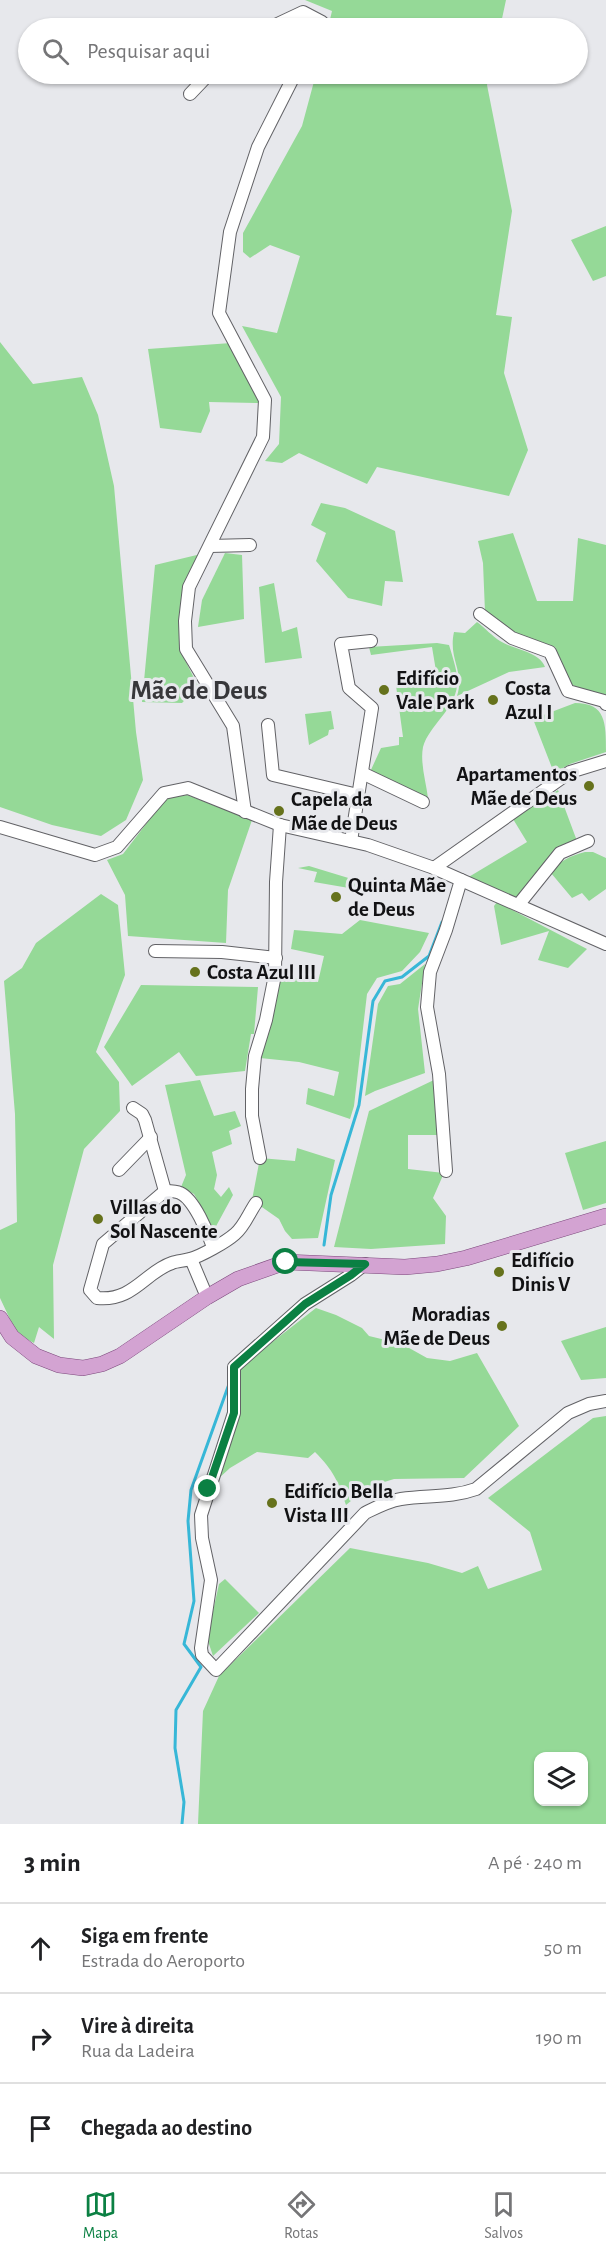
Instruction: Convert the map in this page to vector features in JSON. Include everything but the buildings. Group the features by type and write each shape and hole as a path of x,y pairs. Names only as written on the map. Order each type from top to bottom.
{"main road":[{"path":"0,1318 12,1337 36,1356 59,1365 83,1368 102,1364 120,1356 207,1297 238,1279 286,1262 405,1267 437,1264 466,1258 606,1216"}],"street":[{"path":"290,18 303,12 314,18"},
{"path":"190,94 200,84"},
{"path":"245,812 233,726 186,649 185,621 189,587 263,437 265,400 219,313 230,232 258,147 291,84"},
{"path":"210,546 250,545"},
{"path":"480,614 512,638 550,652 568,691 606,704"},
{"path":"351,841 372,708 349,688 341,644 371,640"},
{"path":"268,725 273,775 358,795"},
{"path":"434,868 570,772 606,761"},
{"path":"362,773 423,802"},
{"path":"0,827 95,855 117,847 164,793 188,788 280,825 368,845 434,868 606,944"},
{"path":"260,1158 252,1116 252,1089 255,1056 266,1020 275,975 276,882 280,825"},
{"path":"519,904 560,853 588,841"},
{"path":"446,1171 439,1074 427,1007 430,972 461,880"},
{"path":"155,951 222,952 276,958"},
{"path":"133,1108 145,1120 165,1191"},
{"path":"119,1170 151,1137"},
{"path":"213,1247 209,1235 188,1198 178,1191 165,1191 103,1244 90,1290 97,1298 122,1295 138,1287 167,1265 191,1259 213,1247 236,1234 256,1203"},
{"path":"191,1259 207,1297"},
{"path":"365,1264 305,1304 234,1367 234,1413 201,1515 202,1538 211,1580 201,1648 202,1655 216,1670 365,1513 383,1504 400,1500 458,1495 476,1489 568,1413 589,1404 606,1401"}],"green space":[{"path":"305,0 506,0 502,18 330,18 332,11"},
{"path":"313,84 487,84 512,211 496,315 512,317 504,373 528,450 509,496 377,467 367,484 299,453 282,463 265,461 279,444 281,397 242,326 277,333 300,256 270,245 250,258 243,252 243,233 302,126"},
{"path":"606,226 606,276 593,281 571,240"},
{"path":"0,342 33,384 82,377 98,415 114,486 136,732 143,780 126,820 101,836 52,825 0,807"},
{"path":"231,343 259,403 209,402 210,411 201,433 160,428 148,349"},
{"path":"321,503 345,508 395,531 403,582 385,581 382,606 348,598 316,561 326,533 311,525"},
{"path":"513,533 537,601 573,601 578,538 606,545 606,697 572,685 555,647 514,633 485,612 483,563 478,541"},
{"path":"225,553 242,555 244,619 198,627 202,600"},
{"path":"201,554 180,625 181,652 198,686 182,703 142,702 155,565"},
{"path":"274,583 282,632 297,627 302,658 265,663 259,587"},
{"path":"477,622 500,641 537,657 545,667 509,672 457,696 459,679 453,650 454,632 465,633"},
{"path":"437,643 449,645 457,675 457,684 453,700 428,735 423,747 423,766 428,798 370,772 381,748 399,745 399,737 403,737 395,678 436,671 432,647 371,655 369,647"},
{"path":"575,703 593,707 602,717 606,732 606,752 570,764 554,773 533,719"},
{"path":"331,711 334,729 329,730 328,735 309,745 305,714"},
{"path":"558,790 577,841 555,849 517,899 467,878 527,842 513,819"},
{"path":"187,795 252,820 228,890 226,943 128,936 125,895 107,860 123,854 166,798"},
{"path":"585,852 593,852 606,858 606,889 589,901 582,893 572,898 551,873 566,859"},
{"path":"309,866 378,887 378,893 314,882 317,872 298,868"},
{"path":"101,894 118,905 125,975 96,1052 119,1082 120,1111 84,1149 53,1265 54,1339 39,1327 34,1343 17,1334 0,1298 0,1230 17,1222 15,1114 4,981 22,968 36,943"},
{"path":"497,902 587,949 568,968 538,960 549,931 501,945 494,906"},
{"path":"360,920 429,933 420,952 402,971 377,978 367,994 354,1106 350,1119 306,1104 308,1088 334,1096 339,1072 299,1062 260,1058 279,975 318,982 324,956 291,949 294,930 342,934"},
{"path":"425,964 418,1009 425,1073 365,1096 378,1004 388,986 400,984"},
{"path":"141,985 258,987 254,1034 251,1034 245,1071 196,1076 179,1052 132,1086 104,1047"},
{"path":"436,1079 439,1135 408,1135 408,1169 444,1173 433,1198 446,1216 445,1244 371,1249 334,1247 369,1111"},
{"path":"200,1080 214,1116 235,1111 241,1126 229,1131 232,1144 212,1152 217,1175 214,1189 221,1197 229,1187 233,1195 214,1230 194,1194 181,1187 186,1175 165,1085"},
{"path":"606,1141 606,1203 583,1210 565,1153"},
{"path":"297,1148 335,1160 318,1238 292,1239 279,1219 252,1200 260,1158 295,1161"},
{"path":"316,1308 362,1328 369,1336 402,1344 427,1358 450,1361 477,1353 519,1426 464,1478 394,1479 368,1487 346,1505 334,1476 315,1452 308,1458 257,1452 230,1468 218,1479 239,1417 240,1396 235,1371"},
{"path":"606,1327 606,1378 581,1380 561,1341"},
{"path":"606,1416 606,1824 198,1824 203,1711 219,1676 350,1548 428,1563 462,1573 478,1566 488,1589 542,1570 530,1532 488,1498 593,1418"},
{"path":"225,1579 259,1613 213,1656 207,1638 219,1584"}],"waterway":[{"path":"324,1245 331,1195 359,1105 373,1001 385,981 402,977 429,956 442,922"},
{"path":"182,1824 184,1802 175,1748 176,1710 201,1667 184,1644 194,1601 188,1521 191,1490 229,1384"}],"place":[{"name":"Edifício Vale Park","path":"384,690"},
{"name":"Costa Azul I","path":"493,700"},
{"name":"Apartamentos Mãe de Deus","path":"589,786"},
{"name":"Capela da Mãe de Deus","path":"279,811"},
{"name":"Quinta Mãe de Deus","path":"336,897"},
{"name":"Costa Azul III","path":"195,972"},
{"name":"Villas do Sol Nascente","path":"98,1219"},
{"name":"Edifício Dinis V","path":"499,1272"},
{"name":"Moradias Mãe de Deus","path":"502,1326"},
{"name":"Edifício Bella Vista III","path":"272,1503"}],"district":[{"name":"Mãe de Deus","path":"199,690"}],"route":[{"path":"208,1489 234,1413 232,1374 234,1367 305,1304 365,1264 286,1262"}]}
